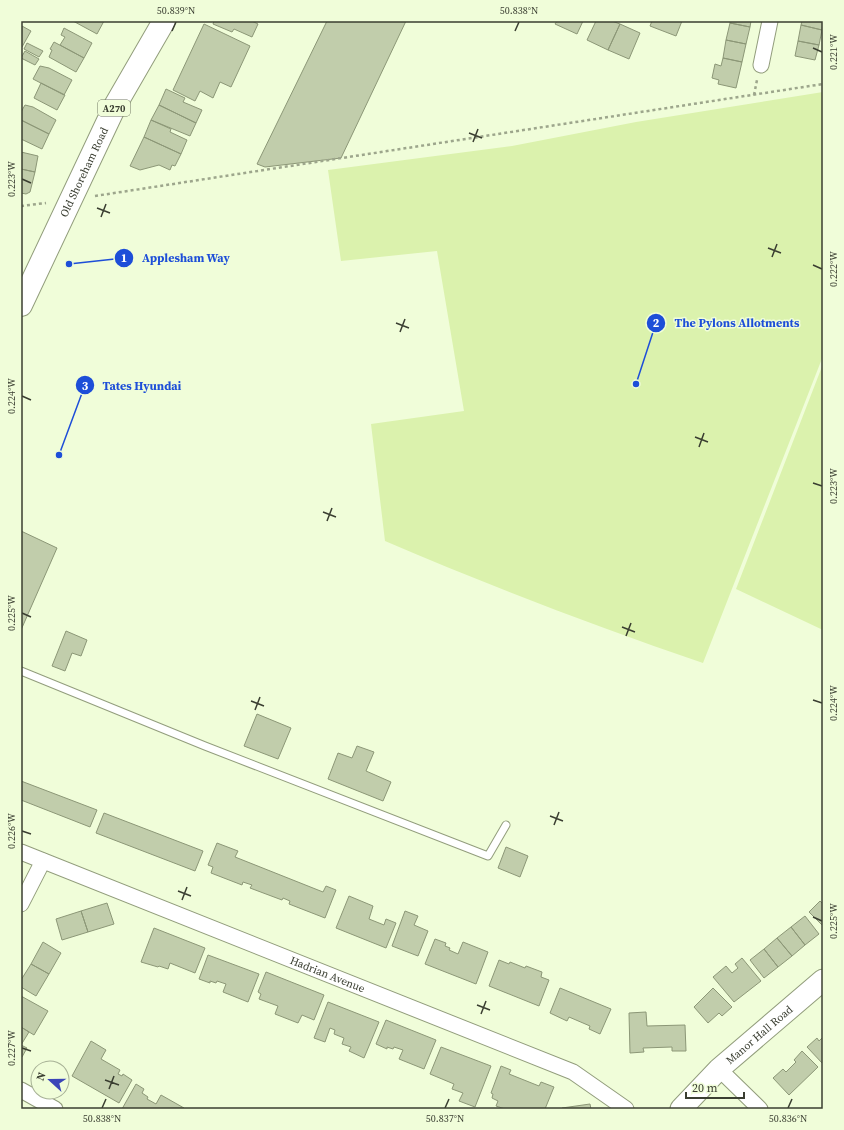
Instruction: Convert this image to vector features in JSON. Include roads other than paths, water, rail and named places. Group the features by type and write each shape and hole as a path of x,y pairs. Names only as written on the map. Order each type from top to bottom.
{"main road":[{"name":"Old Shoreham Road","path":"21,305 116,104 164,21"}],"street":[{"path":"761,66 770,21"},
{"name":"Hadrian Avenue","path":"21,852 573,1072 626,1109"},
{"path":"21,904 44,862"},
{"name":"Manor Hall Road","path":"681,1109 719,1069 823,980"},
{"path":"719,1069 760,1109"},
{"path":"21,1090 55,1109"}],"lane":[{"path":"21,670 205,746 488,856 506,825"}],"place":[{"name":"Applesham Way","path":"69,264"},
{"name":"The Pylons Allotments","path":"636,384"},
{"name":"Tates Hyundai","path":"59,455"}]}
